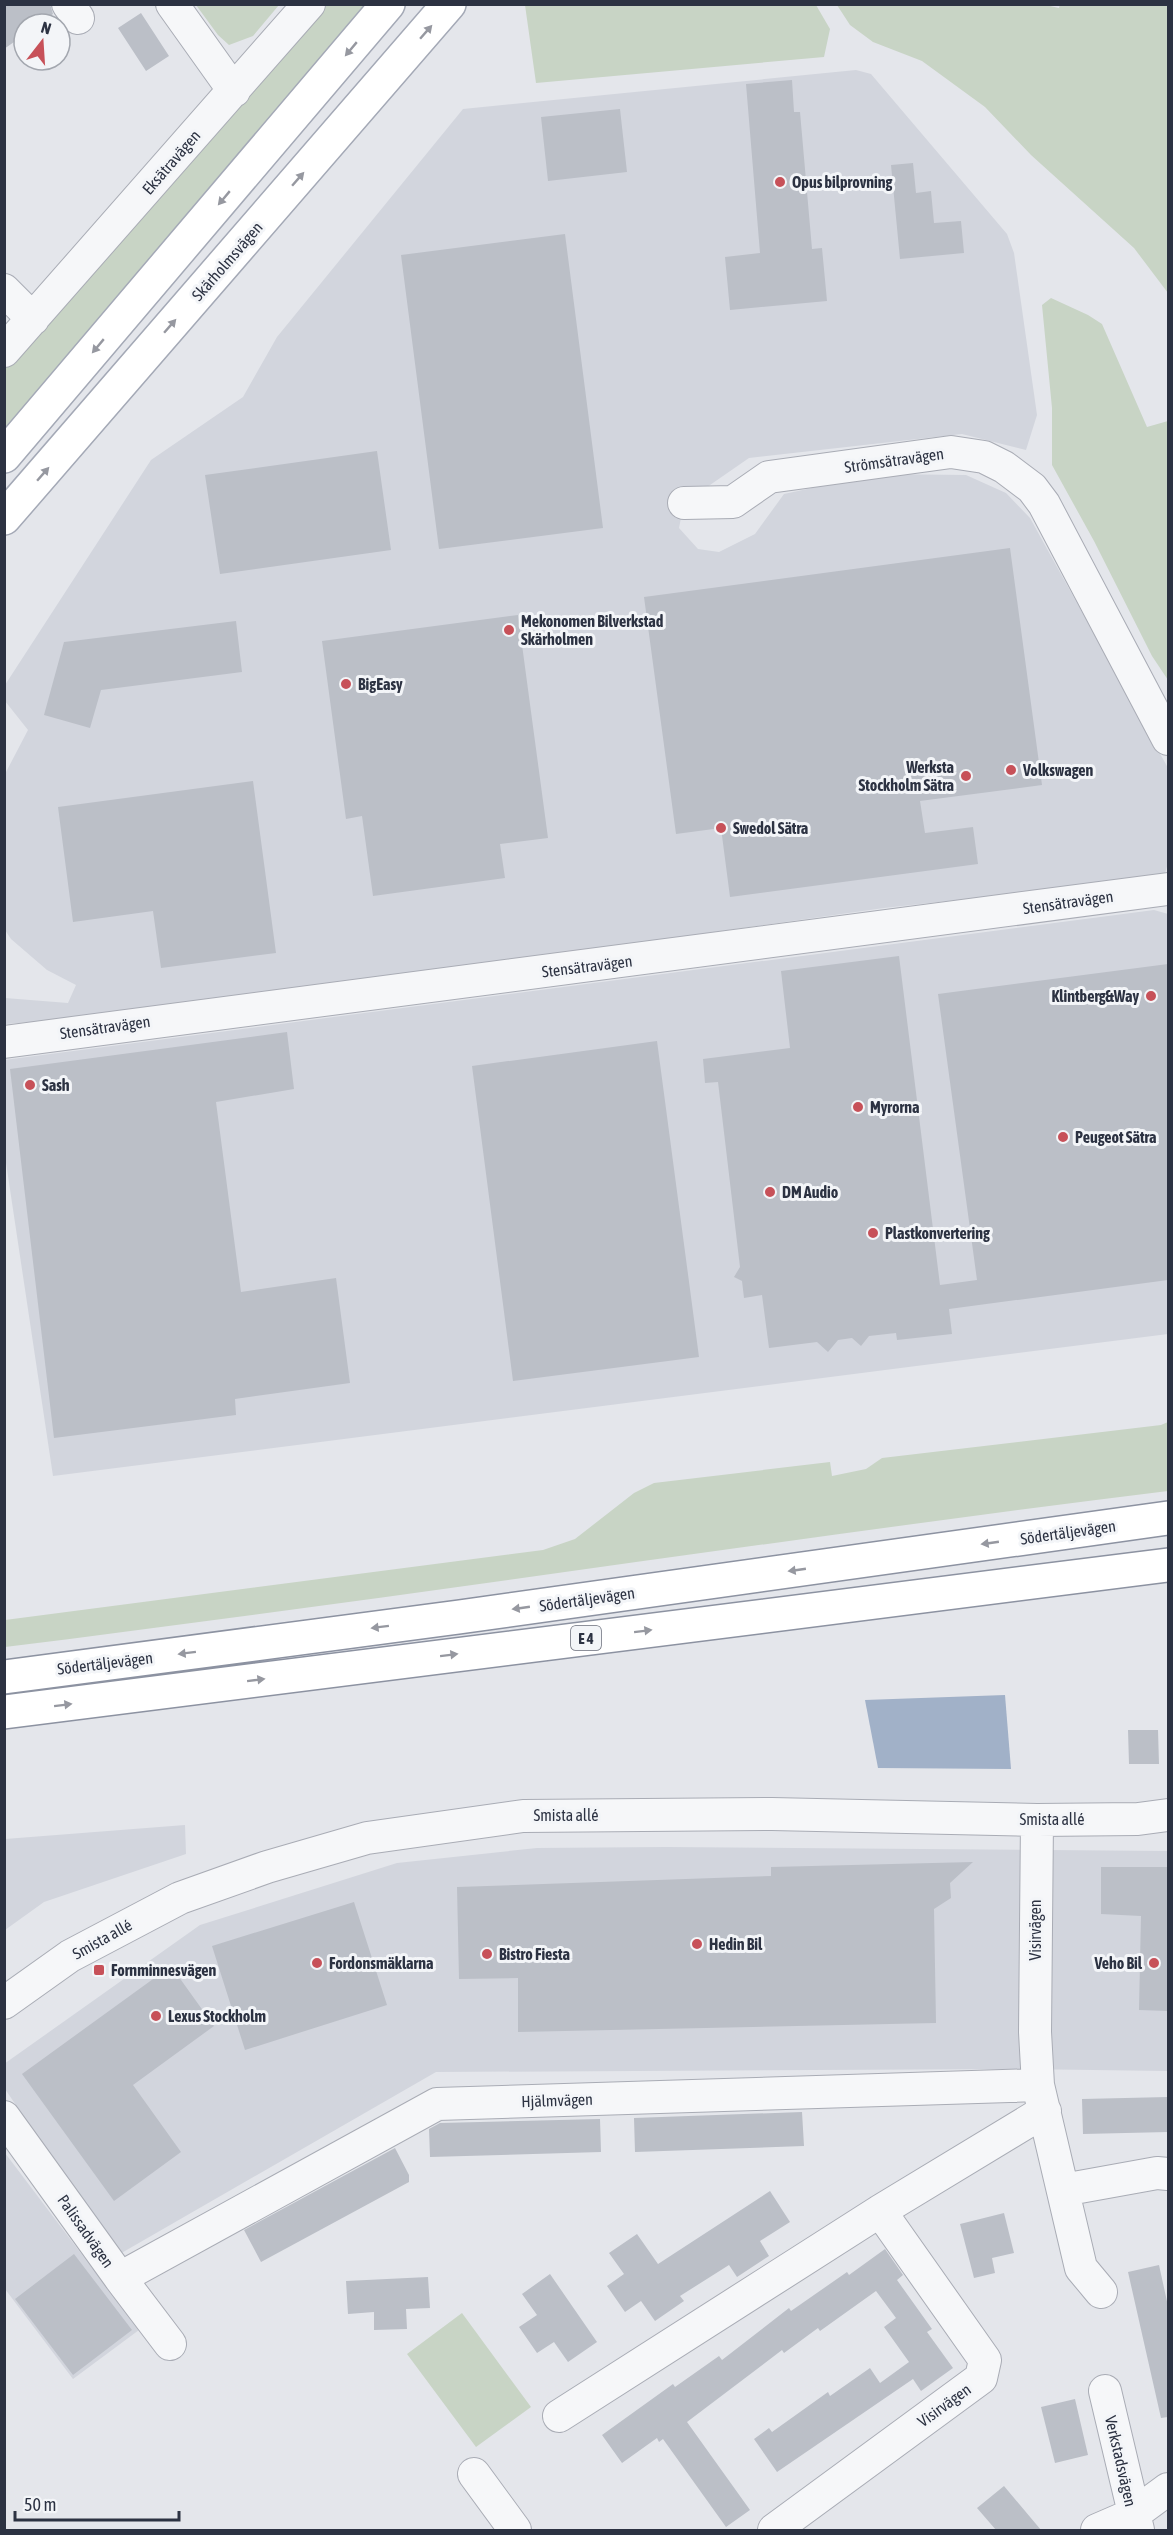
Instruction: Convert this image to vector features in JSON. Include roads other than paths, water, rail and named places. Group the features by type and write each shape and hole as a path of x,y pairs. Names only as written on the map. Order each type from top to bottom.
{"main road":[{"path":"4,456 388,4"},
{"name":"Skärholmsvägen","path":"4,518 449,4"},
{"name":"Södertäljevägen","path":"4,1677 1168,1518"},
{"name":"E 4","path":"4,1712 1168,1565"}],"street":[{"path":"172,4 234,91"},
{"name":"Eksätravägen","path":"4,351 309,4"},
{"path":"4,290 33,319"},
{"name":"Strömsätravägen","path":"684,503 733,502 769,477 951,452 984,457 1005,466 1032,488 1044,504 1168,739"},
{"name":"Stensätravägen","path":"4,1042 1168,889"},
{"name":"Smista allé","path":"4,2003 70,1956 180,1898 267,1867 367,1838 523,1816 772,1814 1037,1820 1138,1819 1168,1815"},
{"name":"Visirvägen","path":"1037,1820 1035,2032 1042,2098 1081,2268 1101,2292"},
{"path":"559,2416 880,2211 1042,2098"},
{"name":"Hjälmvägen","path":"120,2278 437,2104 1042,2098"},
{"name":"Palissadvägen","path":"4,2117 170,2344"},
{"path":"1063,2190 1156,2173 1168,2174"},
{"name":"Visirvägen","path":"774,2530 981,2378 985,2360 880,2211"},
{"name":"Verkstadsvägen","path":"1105,2391 1136,2522"},
{"path":"474,2474 515,2530"},
{"path":"1097,2530 1136,2522 1168,2489"}],"water":[{"path":"1005,1695 1011,1769 878,1768 865,1700"}],"place":[{"name":"Opus bilprovning","path":"780,182"},
{"name":"Mekonomen Bilverkstad Skärholmen","path":"509,630"},
{"name":"BigEasy","path":"346,684"},
{"name":"Volkswagen","path":"1011,770"},
{"name":"Werksta Stockholm Sätra","path":"966,776"},
{"name":"Swedol Sätra","path":"721,828"},
{"name":"Klintberg&Way","path":"1151,996"},
{"name":"Sash","path":"30,1085"},
{"name":"Myrorna","path":"858,1107"},
{"name":"Peugeot Sätra","path":"1063,1137"},
{"name":"DM Audio","path":"770,1192"},
{"name":"Plastkonvertering","path":"873,1233"},
{"name":"Hedin Bil","path":"697,1944"},
{"name":"Bistro Fiesta","path":"487,1954"},
{"name":"Fordonsmäklarna","path":"317,1963"},
{"name":"Veho Bil","path":"1154,1963"},
{"name":"Fornminnesvägen","path":"99,1970"},
{"name":"Lexus Stockholm","path":"156,2016"}]}
